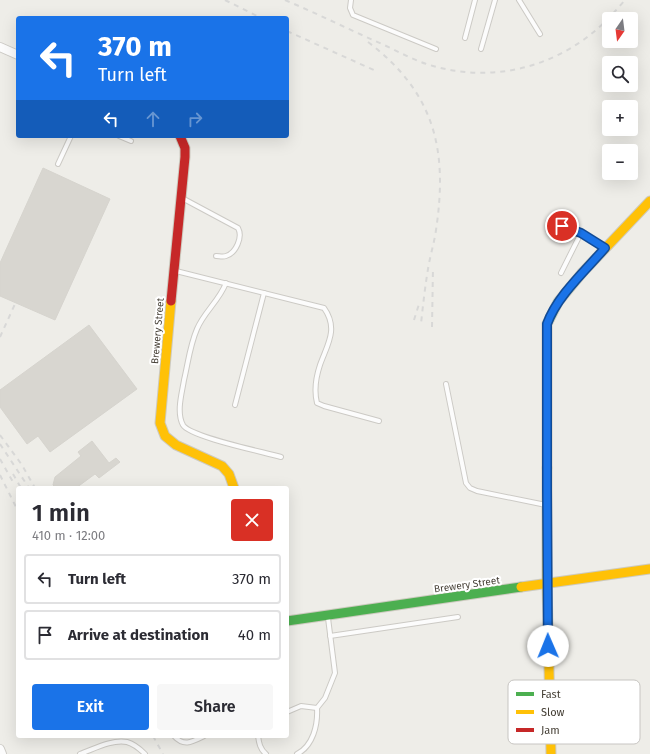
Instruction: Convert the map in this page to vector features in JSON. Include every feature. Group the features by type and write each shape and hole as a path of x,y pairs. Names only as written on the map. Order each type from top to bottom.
{"street":[{"path":"0,47 16,54"},
{"name":"Brewery Street","path":"180,138 185,148 185,157 160,423 165,436 176,445 219,464 224,468 229,473 233,486"},
{"path":"549,680 547,584 547,324 560,300 605,248 650,201"},
{"name":"Brewery Street","path":"289,620 650,570"},
{"path":"551,744 551,754"},
{"path":"0,749 2,754"}],"lane":[{"path":"351,0 350,8 353,14 436,49"},
{"path":"465,38 475,0"},
{"path":"481,49 495,0"},
{"path":"519,0 540,34"},
{"path":"58,164 70,138"},
{"path":"123,138 130,141"},
{"path":"182,198 238,228 240,238 238,245 232,253 225,256 216,256"},
{"path":"550,221 581,233 605,248"},
{"path":"562,273 581,233"},
{"path":"174,270 324,308 331,324 330,337 318,374 316,396 317,403 379,421"},
{"path":"226,283 220,296 196,330 181,395 180,415 183,426 190,431 218,440 281,457"},
{"path":"235,406 264,293"},
{"path":"446,384 466,483 470,488 477,491 547,506"},
{"path":"297,754 303,751 313,735 318,718 317,708 325,698 335,673 327,615"},
{"path":"330,636 458,617"},
{"path":"289,711 301,706 317,708"},
{"path":"176,738 187,744 200,738"},
{"path":"258,738 262,751 266,754"},
{"path":"80,754 112,742 126,742 134,745 146,754"}],"building":[{"path":"43,168 110,199 55,320 0,296 0,263"},
{"path":"89,325 137,389 50,452 38,436 27,444 0,407 0,390"},
{"path":"92,441 109,463 116,458 120,462 99,478 95,474 79,486 54,486 55,477 81,456 78,452"}],"railway":[{"path":"225,0 257,16"},
{"path":"285,0 420,62 433,66 473,73 512,70 551,58 586,38 607,20 625,0"},
{"path":"289,32 376,71"},
{"path":"368,42 391,61 409,82 422,103 432,125 437,149 440,174 439,201 421,324"},
{"path":"432,327 433,267"},
{"path":"0,337 15,304"},
{"path":"414,320 419,304"},
{"path":"0,435 22,465 34,486"},
{"path":"0,444 28,486"},
{"path":"0,459 13,482"},
{"path":"13,474 20,486"},
{"path":"0,475 16,507"},
{"path":"154,738 163,754"}],"traffic: fast":[{"path":"547,468 547,324 558,302 582,273"},
{"path":"289,621 521,587"}],"traffic: slow":[{"path":"582,273 650,201"},
{"path":"171,301 160,423 165,436 176,445 222,466 229,474 233,486"},
{"path":"547,468 547,584 549,680"},
{"path":"521,587 650,569"},
{"path":"551,744 551,754"}],"traffic: jam":[{"path":"171,301 185,157 185,148 181,138"}],"route":[{"path":"548,646 547,324 560,300 605,248 581,233 562,226"}]}
